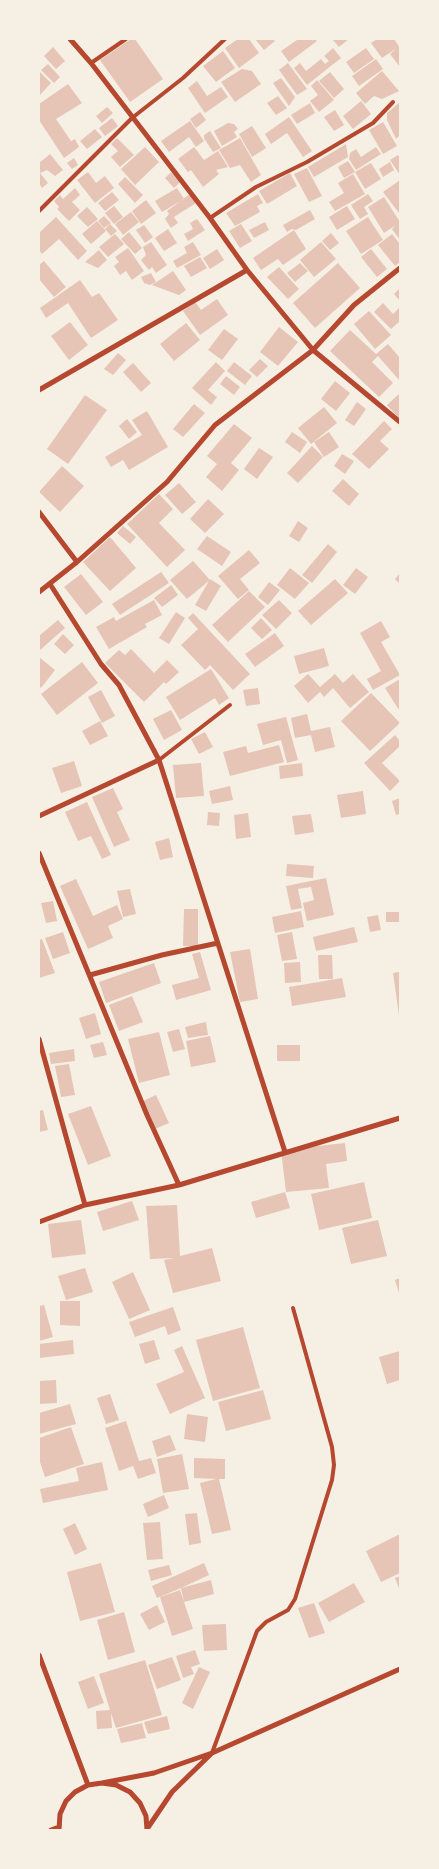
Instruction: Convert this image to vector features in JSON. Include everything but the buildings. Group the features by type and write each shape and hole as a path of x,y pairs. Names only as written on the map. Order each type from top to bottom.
{"street":[{"path":"70,39 91,62 210,218 247,270 313,350 400,422"},
{"path":"39,592 77,562 167,482 215,425 313,350 354,305 400,268"},
{"path":"39,390 247,270"},
{"path":"39,512 77,562"},
{"path":"50,584 101,664 119,684 159,760 285,1152"},
{"path":"39,816 159,760"},
{"path":"39,853 147,1115 179,1185"},
{"path":"90,976 162,955 218,943"},
{"path":"39,1039 85,1205"},
{"path":"39,1222 85,1205 179,1185 400,1118"},
{"path":"39,1655 88,1785"},
{"path":"51,1830 59,1829 60,1814 66,1802 75,1792 88,1785 154,1773 212,1752 400,1670"},
{"path":"147,1830 172,1792 212,1752"},
{"path":"102,1783 116,1785 130,1792 140,1803 146,1816 147,1830"}],"lane":[{"path":"91,62 126,39"},
{"path":"39,211 132,118 183,78 225,39"},
{"path":"210,218 256,187 307,162 373,123 394,102"},
{"path":"159,760 230,705"},
{"path":"212,1752 257,1631 266,1622 288,1610 294,1599 332,1480 334,1465 332,1447 293,1308"}]}
